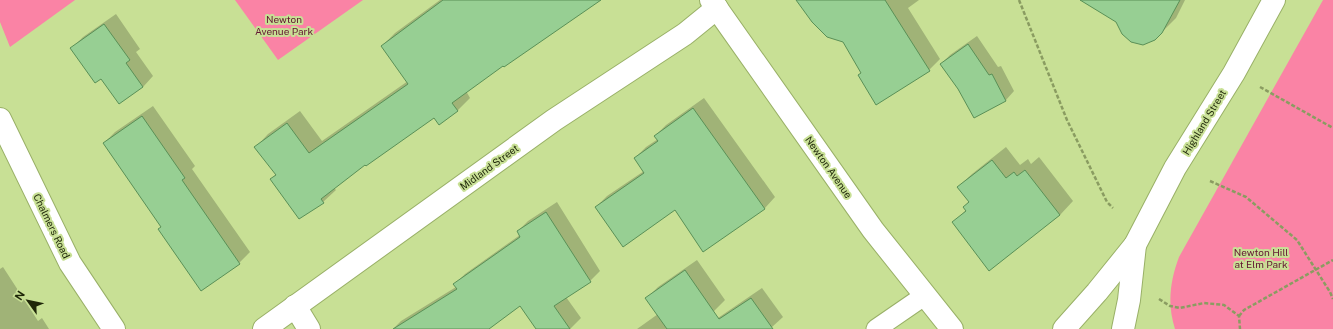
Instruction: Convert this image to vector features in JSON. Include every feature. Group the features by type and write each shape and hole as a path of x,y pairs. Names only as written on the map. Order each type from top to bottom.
{"street":[{"name":"Highland Street","path":"1064,329 1097,292 1135,245 1175,168 1234,73 1274,0"},
{"name":"Newton Avenue","path":"714,4 873,230 924,296 952,329"},
{"name":"Midland Street","path":"264,329 554,120 685,34 714,4"},
{"name":"Chalmers Road","path":"0,119 70,263 114,329"},
{"name":"Highland Street","path":"1123,329 1129,300 1135,245"},
{"path":"295,306 309,329"}],"lane":[{"path":"876,329 924,296"}],"path":[{"path":"1019,0 1067,120 1106,202 1113,208"},
{"path":"1260,87 1333,128"},
{"path":"1210,180 1246,197 1297,240 1333,299"},
{"path":"1240,329 1239,316 1244,310 1333,260"},
{"path":"1159,299 1170,306 1180,308 1204,303 1224,305 1239,316"}],"green space":[{"path":"0,0 75,0 10,47 0,22"},
{"name":"Newton Avenue Park","path":"235,0 363,0 278,60"},
{"name":"Newton Hill at Elm Park","path":"1323,0 1333,0 1333,329 1175,329 1170,302 1173,275 1179,257"}],"building":[{"path":"443,0 601,0 504,67 503,66 452,103 458,111 439,125 434,118 366,166 365,165 321,199 324,203 299,219 270,179 276,175 254,147 287,123 309,153 408,84 381,46"},
{"path":"796,0 885,0 930,71 876,105 858,75 861,73 843,42 827,37 812,22"},
{"path":"1080,0 1180,0 1162,33 1155,40 1143,45 1131,42 1122,34 1116,22"},
{"path":"104,24 130,60 126,63 143,87 119,104 101,79 95,83 70,48"},
{"path":"968,44 989,75 992,74 1006,101 974,118 958,89 940,64"},
{"path":"693,108 765,209 703,252 675,210 623,247 595,207 644,173 634,158 658,141 654,136"},
{"path":"142,116 185,178 182,180 240,264 201,291 158,229 161,227 103,143"},
{"path":"992,160 1006,178 1014,172 1017,176 1025,170 1060,215 989,271 952,222 966,211 963,207 969,202 957,187"},
{"path":"546,212 591,282 554,306 570,329 536,329 520,306 489,329 393,329 457,289 453,284 520,237 517,231"},
{"path":"685,270 719,319 751,298 773,329 667,329 645,298"}]}
